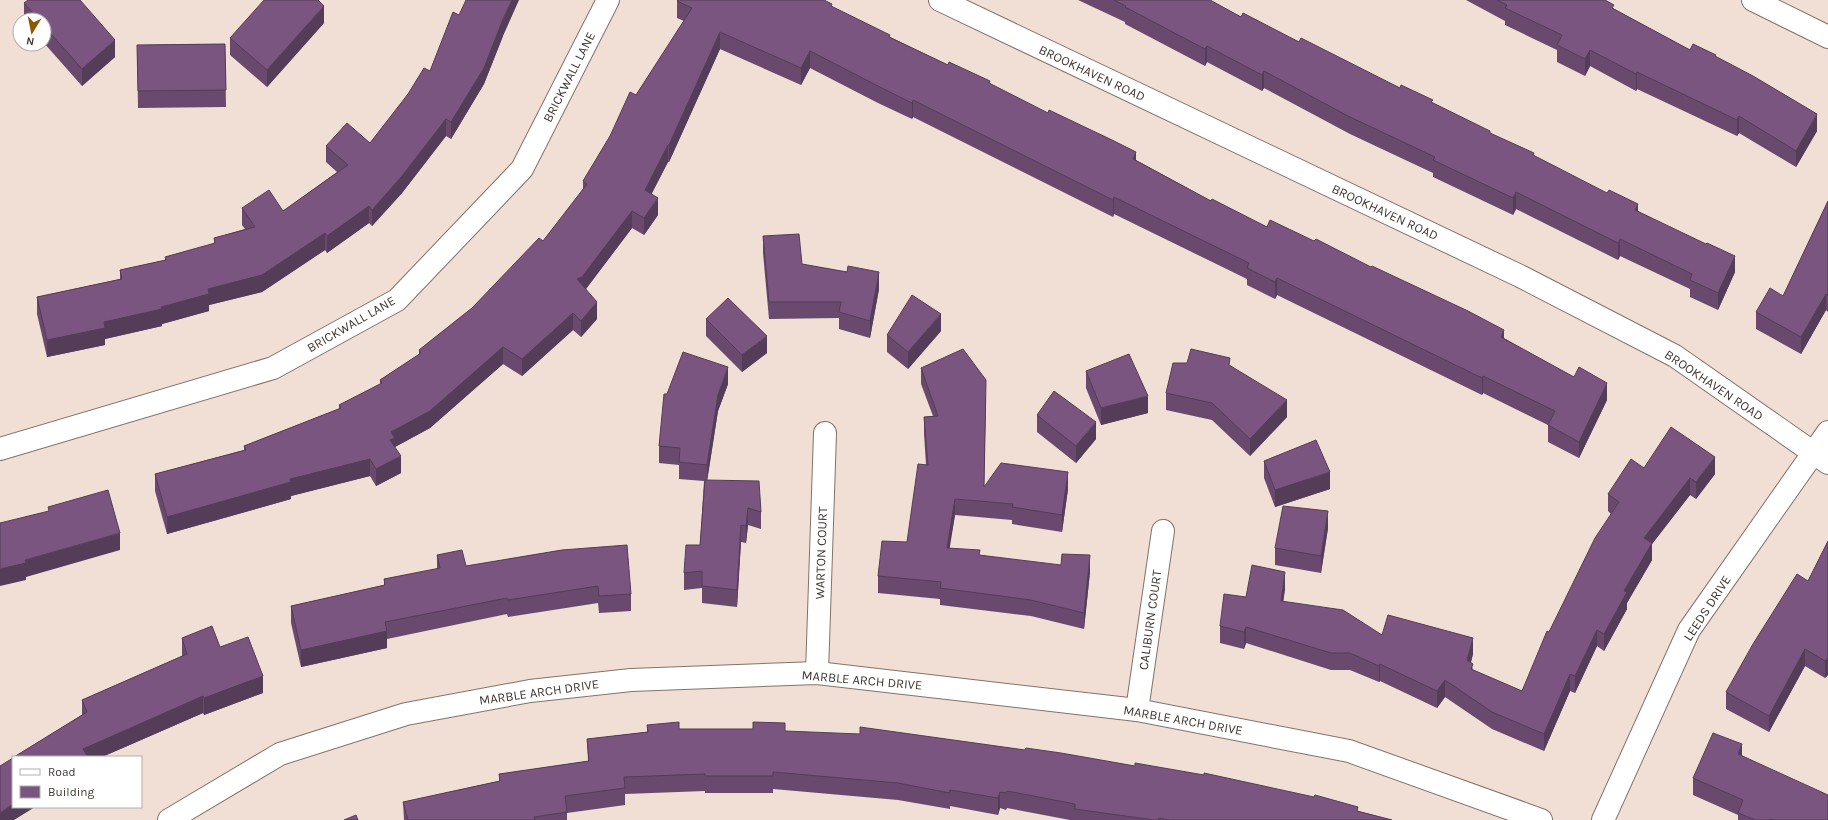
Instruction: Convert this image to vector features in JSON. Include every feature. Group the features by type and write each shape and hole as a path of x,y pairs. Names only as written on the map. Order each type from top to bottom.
{"street":[{"name":"BRICKWALL LANE","path":"0,449 273,368 397,300 522,169 608,0"},
{"name":"BROOKHAVEN ROAD","path":"940,0 1520,276 1668,352 1821,458"},
{"path":"1753,0 1828,37"},
{"name":"LEEDS DRIVE","path":"1603,820 1689,630 1821,458 1828,432"},
{"name":"WARTON COURT","path":"817,673 825,433"},
{"name":"CALIBURN COURT","path":"1136,710 1163,531"},
{"name":"MARBLE ARCH DRIVE","path":"169,820 280,754 406,714 530,691 631,680 817,673 1136,710 1349,751 1541,820"}],"building":[{"path":"28,0 80,0 115,40 82,69 52,35 52,12 32,12 24,3"},
{"path":"264,0 318,0 324,6 267,70 230,38"},
{"path":"466,0 512,0 484,68 451,122 446,119 402,176 372,210 369,206 327,236 325,233 262,275 208,289 209,294 161,307 162,309 104,322 105,328 47,340 37,297 122,279 120,270 166,260 165,257 215,243 214,238 255,227 242,208 269,190 283,211 348,165 326,146 347,123 370,143 408,94 424,68 430,71 453,12 459,15"},
{"path":"824,0 832,4 831,6 890,35 889,37 948,65 949,62 990,81 989,83 1048,113 1049,110 1136,152 1133,159 1211,201 1212,199 1267,227 1270,220 1314,241 1316,239 1371,267 1372,266 1468,311 1504,330 1501,337 1574,377 1579,367 1607,383 1579,442 1548,425 1555,411 1483,376 1482,378 1277,278 1275,282 1247,268 1249,263 1114,197 1113,200 913,100 912,103 810,51 801,68 720,32 669,145 645,190 658,198 644,218 632,211 582,277 577,279 597,302 581,321 573,313 522,359 503,347 430,411 391,432 395,438 390,440 401,456 376,469 370,459 290,479 291,482 167,517 155,474 246,450 244,446 341,408 339,405 382,383 380,380 421,353 419,350 472,308 539,238 543,241 587,184 583,181 610,136 630,92 636,95 692,8 677,1"},
{"path":"1114,0 1210,0 1241,17 1243,13 1299,42 1301,38 1400,88 1401,85 1433,100 1431,102 1490,131 1490,133 1534,153 1533,155 1607,193 1609,190 1638,204 1635,210 1706,244 1707,243 1735,256 1718,293 1690,280 1692,274 1620,239 1618,243 1516,192 1513,198 1433,160 1435,157 1350,117 1264,71 1262,75 1207,46 1205,49"},
{"path":"1497,0 1605,0 1614,5 1612,8 1690,50 1693,44 1716,55 1715,56 1753,76 1817,114 1796,151 1739,116 1737,120 1637,72 1636,74 1590,50 1585,59 1557,45 1562,35 1505,8 1507,5"},
{"path":"225,44 226,90 138,91 137,45"},
{"path":"1828,201 1828,295 1826,294 1801,337 1756,312 1770,288 1783,296"},
{"path":"799,234 802,264 847,272 848,266 879,272 870,321 839,312 841,302 769,302 763,236"},
{"path":"912,295 941,314 908,352 887,335"},
{"path":"728,298 767,336 742,355 706,319"},
{"path":"963,349 986,380 984,487 1001,463 1068,472 1062,515 1012,507 1013,504 955,499 947,548 980,550 979,555 1061,565 1062,554 1090,555 1084,613 1031,600 940,588 941,582 878,576 882,541 907,542 918,464 928,465 924,417 938,416 921,368"},
{"path":"1191,349 1230,358 1229,365 1287,400 1250,439 1212,403 1166,393 1173,363 1187,363"},
{"path":"683,352 728,367 718,395 707,465 679,462 680,448 659,446 664,394 667,394"},
{"path":"1129,354 1148,396 1101,408 1086,371"},
{"path":"1054,391 1096,422 1076,446 1037,415"},
{"path":"1671,427 1715,457 1696,482 1690,478 1644,538 1652,543 1624,591 1627,592 1604,634 1597,630 1575,676 1570,674 1544,734 1492,712 1445,680 1437,691 1380,664 1379,666 1350,653 1331,653 1246,627 1244,632 1220,626 1224,594 1246,597 1252,565 1285,572 1281,601 1343,610 1382,635 1388,615 1473,638 1467,660 1473,664 1471,669 1522,691 1547,631 1549,632 1595,538 1619,502 1608,494 1631,459 1644,468"},
{"path":"1316,440 1330,472 1275,490 1264,461"},
{"path":"705,480 759,481 761,512 748,508 746,526 741,525 737,590 702,586 702,571 684,573 686,545 700,545"},
{"path":"108,490 120,533 25,560 26,563 0,569 0,523 49,511 48,507"},
{"path":"1283,506 1328,511 1321,556 1275,548"},
{"path":"1828,541 1828,658 1825,661 1805,649 1769,716 1726,692 1753,644 1797,574 1808,581"},
{"path":"627,545 631,594 599,596 598,586 508,600 507,598 385,622 387,631 301,650 291,606 385,585 384,579 440,568 437,555 462,550 466,566 562,550"},
{"path":"212,626 220,647 248,637 263,676 204,698 203,696 83,749 87,756 16,756 87,712 82,700 187,654 182,638"},
{"path":"679,722 679,729 753,729 753,722 785,723 785,731 860,734 860,727 1025,750 1026,748 1135,766 1135,763 1204,775 1204,773 1314,797 1315,795 1358,807 1357,811 1392,820 1169,820 1159,818 1158,820 1154,820 1075,809 1075,804 1007,791 1006,793 1000,792 998,798 950,790 950,793 898,783 773,772 773,776 705,776 705,774 624,777 625,788 565,796 567,812 534,817 535,820 408,820 403,802 500,781 499,774 589,761 587,739 648,732 647,725"},
{"path":"1713,733 1742,744 1738,754 1828,795 1828,820 1756,820 1738,813 1743,800 1693,778"},
{"path":"12,759 12,805 0,813 0,766"},
{"path":"356,815 358,820 344,820"}]}
